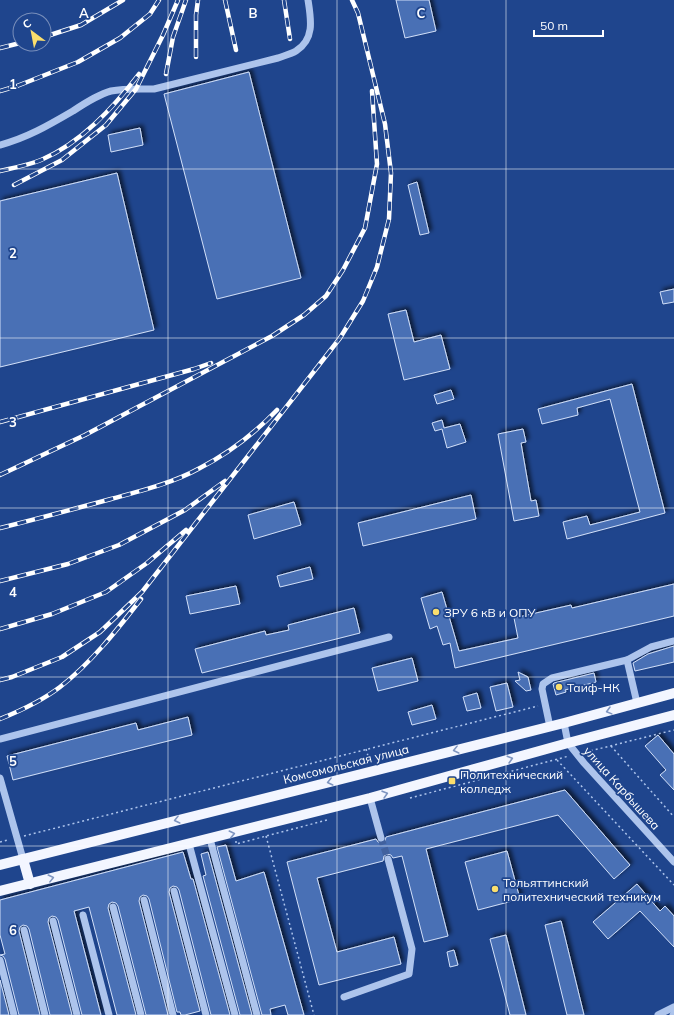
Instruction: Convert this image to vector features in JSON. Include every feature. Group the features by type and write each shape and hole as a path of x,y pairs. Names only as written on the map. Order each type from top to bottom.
{"main road":[{"name":"Комсомольская улица","path":"0,865 550,727 674,693"},
{"path":"0,891 370,798 674,715"},
{"path":"23,859 30,884"}],"street":[{"path":"0,145 16,141 44,128 84,104 110,91 154,89 278,58 296,51 308,39 312,21 308,0"},
{"path":"0,739 389,637"},
{"path":"550,727 542,689 543,684 547,681 558,676 627,660 651,648 674,642"},
{"path":"627,660 637,704"},
{"name":"улица Карбышева","path":"564,723 568,743 674,862"},
{"path":"0,778 23,859"},
{"path":"370,798 381,838"},
{"path":"210,839 257,1015"},
{"path":"189,844 235,1015"},
{"path":"344,997 409,974 412,949 388,859"},
{"path":"174,891 204,1015"},
{"path":"144,900 173,1015"},
{"path":"113,907 141,1015"},
{"path":"83,915 109,1015"},
{"path":"53,921 77,1015"},
{"path":"24,930 45,1015"},
{"path":"0,960 14,1015"},
{"path":"658,1015 674,1006"}],"path":[{"path":"0,842 545,704"},
{"path":"674,730 557,760 674,885"},
{"path":"611,746 674,817"},
{"path":"366,749 370,767"},
{"path":"266,836 314,1015"}],"building":[{"path":"396,0 429,0 436,31 405,38"},
{"path":"249,72 301,278 217,299 164,94"},
{"path":"140,128 143,145 111,152 108,135"},
{"path":"117,173 154,330 0,367 0,201"},
{"path":"417,182 429,233 420,235 408,185"},
{"path":"674,289 674,302 663,304 660,292"},
{"path":"406,310 414,342 441,335 450,369 404,380 388,314"},
{"path":"632,384 665,513 567,539 563,522 587,516 590,525 640,512 610,399 577,408 578,415 542,424 538,409"},
{"path":"451,390 454,399 437,404 434,395"},
{"path":"442,420 444,428 460,424 466,442 447,448 442,429 435,431 432,423"},
{"path":"523,429 526,442 521,443 531,501 536,500 539,516 514,521 498,434"},
{"path":"471,495 476,519 363,546 358,523"},
{"path":"294,502 301,525 254,539 248,515"},
{"path":"310,567 313,579 280,587 277,576"},
{"path":"674,584 674,616 455,668 450,643 443,645 437,626 430,629 421,598 442,592 459,651 518,638 514,618 571,605 572,608"},
{"path":"236,586 240,604 190,614 186,596"},
{"path":"354,608 360,633 202,673 195,649 265,631 266,635 289,630 288,625"},
{"path":"674,646 674,662 635,671 633,663 648,654"},
{"path":"412,658 418,681 378,691 372,668"},
{"path":"518,672 528,677 531,690 526,691 515,681 520,680"},
{"path":"594,673 596,682 565,690 566,692 556,695 554,683"},
{"path":"507,683 513,707 496,711 490,687"},
{"path":"477,693 481,708 467,711 463,697"},
{"path":"432,705 436,719 412,725 408,712"},
{"path":"188,717 192,735 13,780 7,756 136,723 138,730"},
{"path":"658,735 674,754 674,790 660,775 666,770 645,746"},
{"name":"Тольяттинский политехнический техникум","path":"565,790 630,865 614,879 558,815 426,849 448,936 424,942 402,856 393,858 391,855 387,854 384,856 383,861 317,878 337,952 394,937 401,964 319,985 287,862 376,839 378,842 382,843 385,841 386,837"},
{"path":"226,845 236,881 264,872 304,1015 288,1015 285,1005 270,1009 271,1015 262,1015 217,847"},
{"path":"507,851 520,899 478,910 465,862"},
{"path":"183,852 191,879 193,879 230,1015 211,1015 179,890 177,887 173,886 170,888 169,892 200,1011 185,1015 181,1015 180,1012 177,1012 149,899 147,896 143,895 140,897 139,901 168,1015 146,1015 118,906 116,903 112,902 109,904 108,908 136,1015 117,1015 89,907 74,911 101,1015 82,1015 58,920 56,917 52,916 49,918 48,922 72,1015 50,1015 29,929 27,926 23,925 20,927 19,931 40,1015 19,1015 5,959 0,955 5,954 0,935 0,900"},
{"path":"208,852 252,1015 240,1015 203,876 206,875 201,854"},
{"path":"637,884 660,911 665,906 674,916 674,947 640,911 608,939 593,922"},
{"path":"561,921 584,1015 567,1015 545,925"},
{"path":"506,935 526,1015 510,1015 490,939"},
{"path":"454,950 458,965 450,967 447,952"},
{"path":"0,980 9,1015 0,1015"}],"tunnel":[{"path":"381,838 388,859"}],"railway":[{"path":"52,34 81,25 123,0"},
{"path":"0,91 17,86 78,62 120,38 150,14 159,0"},
{"path":"14,185 62,160 106,125 136,89 163,35 178,0"},
{"path":"166,74 173,37 186,0"},
{"path":"196,57 196,15 198,0"},
{"path":"225,0 236,50"},
{"path":"284,0 290,39"},
{"path":"0,680 12,677 62,657 100,632 142,592 340,338 363,301 377,267 389,219 391,173 385,124 358,13 352,0"},
{"path":"0,48 12,45"},
{"path":"0,171 41,160 70,144 107,112 139,74"},
{"path":"0,475 85,435 272,336 304,315 326,296 343,270 365,228 377,164 372,91"},
{"path":"0,422 194,369 211,363"},
{"path":"0,528 134,493 179,478 211,462 231,449 251,435 277,410"},
{"path":"0,581 68,564 119,545 185,510 225,481"},
{"path":"0,629 52,614 106,592 147,563 186,530"},
{"path":"0,719 39,701 71,678 103,646 141,599"}],"place":[{"name":"ЗРУ 6 кВ и ОПУ","path":"436,612"},
{"name":"Таиф-НК","path":"559,687"},
{"name":"Политехнический колледж","path":"452,781"},
{"name":"Тольяттинский политехнический техникум","path":"495,889"}]}
